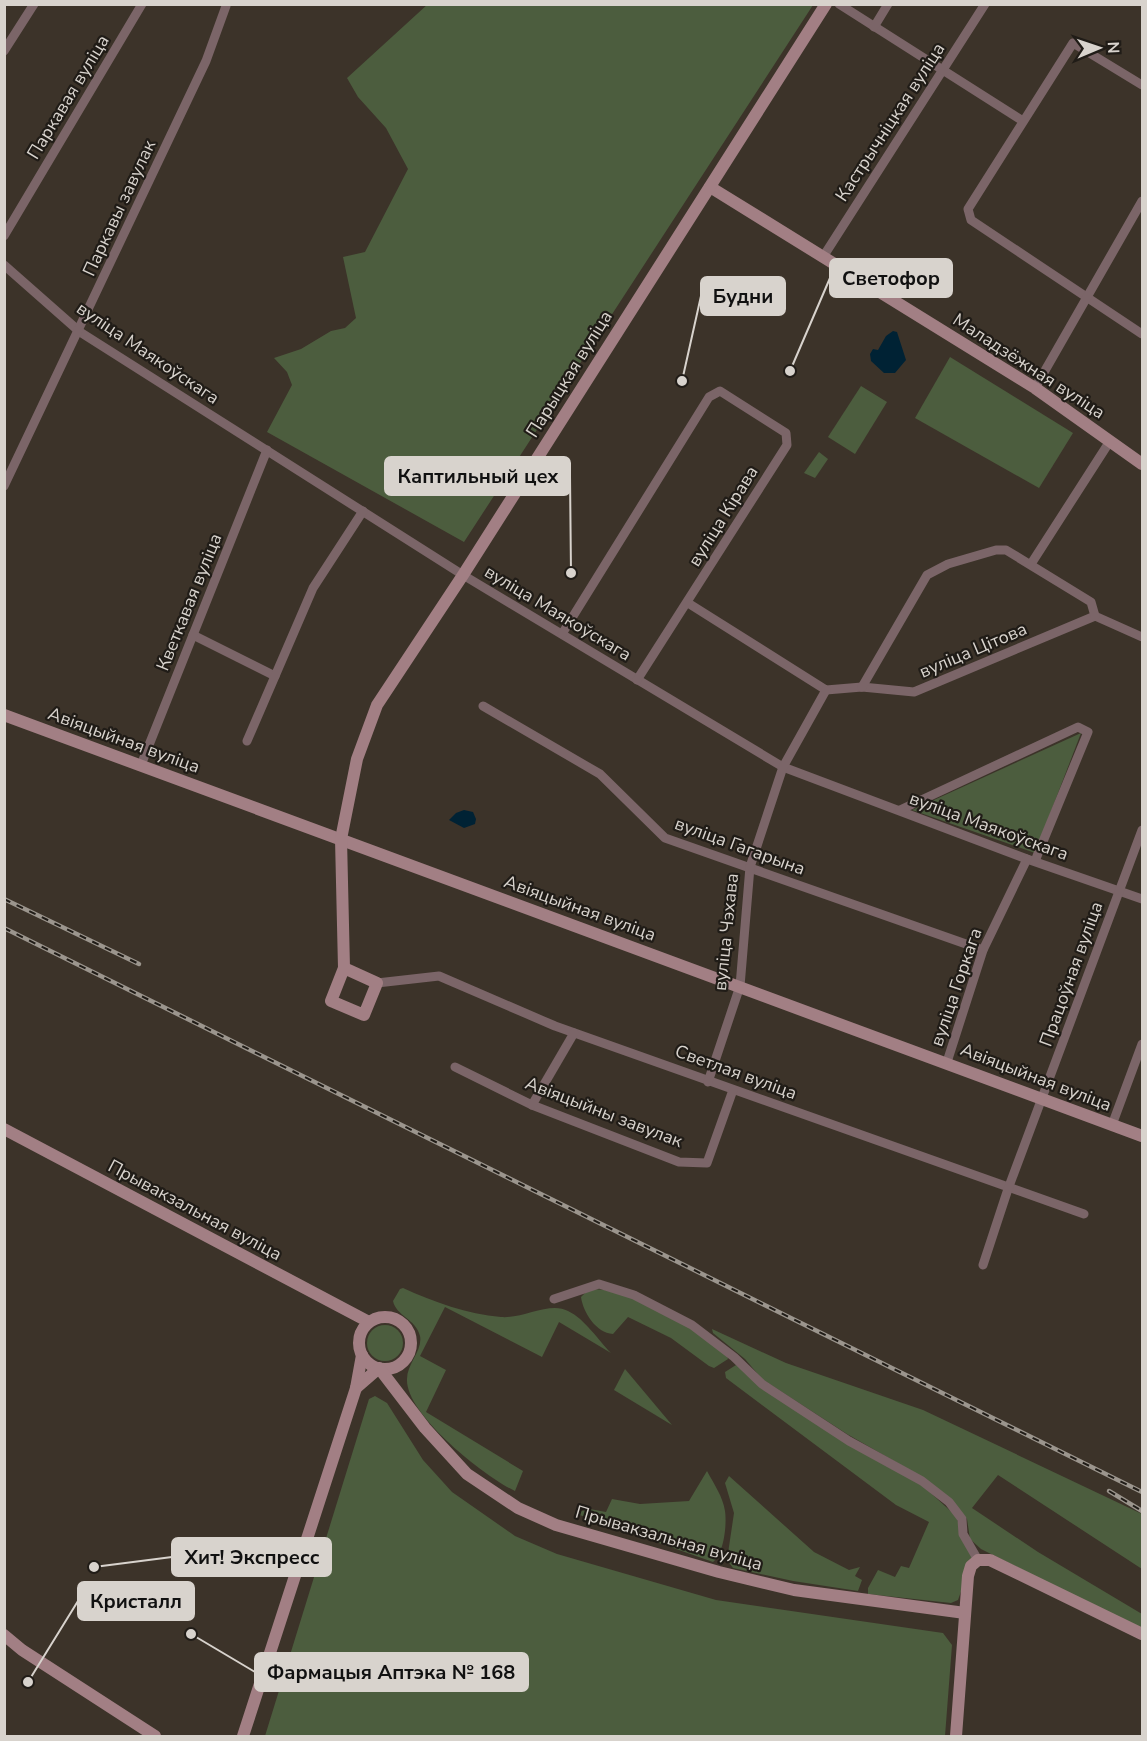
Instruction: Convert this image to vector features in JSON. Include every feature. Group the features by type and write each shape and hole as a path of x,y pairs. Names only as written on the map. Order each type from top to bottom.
{"street":[{"path":"4,51 34,4"},
{"name":"Паркавая вуліца","path":"4,236 142,4"},
{"name":"Парыцкая вуліца","path":"341,839 357,759 377,705 463,575 826,4"},
{"path":"839,4 1023,121"},
{"path":"874,27 888,4"},
{"name":"Кастрычніцкая вуліца","path":"823,257 985,4"},
{"name":"Паркавы завулак","path":"4,486 80,332 206,61 225,6"},
{"path":"1143,86 1072,43 968,209 971,220 1086,299 1143,334"},
{"name":"Маладзёжная вуліца","path":"710,187 1035,388 1143,464"},
{"path":"1035,388 1143,201"},
{"name":"вуліца Маякоўскага","path":"4,265 80,332 463,575 783,767 1031,860 1143,899"},
{"name":"вуліца Кірава","path":"562,634 709,397 720,391 786,432 787,445 637,680"},
{"path":"1031,564 1110,441"},
{"name":"Кветкавая вуліца","path":"141,765 267,450"},
{"path":"248,741 313,588 363,511"},
{"path":"862,687 927,575 948,564 996,550 1006,550 1091,602 1095,616 1143,637"},
{"path":"688,603 826,690"},
{"name":"вуліца Цітова","path":"826,690 862,687 914,692 1095,616"},
{"path":"193,635 274,676"},
{"name":"вуліца Чэхава","path":"708,1082 740,986 750,867 783,767 826,690"},
{"name":"вуліца Гагарына","path":"483,706 600,774 665,838 983,950"},
{"name":"Авіяцыйная вуліца","path":"4,715 1143,1136"},
{"name":"вуліца Горкага","path":"900,810 1078,727 1088,732 1031,860 983,950 947,1062"},
{"name":"Працоўная вуліца","path":"983,1265 1008,1189 1143,830"},
{"path":"341,839 344,968 331,1001 364,1015 376,983 344,968"},
{"name":"Светлая вуліца","path":"376,983 439,976 574,1033 1008,1189 1084,1214"},
{"path":"532,1105 574,1033"},
{"path":"1112,1125 1143,1044"},
{"name":"Авіяцыйны завулак","path":"455,1067 532,1105 679,1162 707,1163 733,1090"},
{"name":"Прывакзальная вуліца","path":"4,1130 369,1322"},
{"path":"554,1299 599,1284 634,1295 692,1325 735,1357 762,1384 849,1441 922,1481 949,1502 962,1519 963,1534 978,1560"},
{"path":"405,1359 393,1367 379,1368 366,1361 359,1341 369,1322 390,1318 403,1325 407,1331 410,1345 399,1382 407,1404"},
{"path":"243,1737 356,1388 362,1355"},
{"path":"356,1388 379,1368"},
{"name":"Прывакзальная вуліца","path":"379,1368 467,1474 518,1508 556,1525 719,1572 794,1590 965,1613"},
{"path":"956,1737 968,1576 971,1566 978,1560 990,1560 1143,1634"},
{"path":"4,1635 22,1650 155,1737"}],"green space":[{"path":"428,4 813,5 464,542 267,432 292,385 287,372 274,358 301,349 331,331 345,328 356,318 343,257 365,252 408,169 386,128 358,97 347,78"},
{"path":"950,357 1073,433 1039,488 915,418"},
{"path":"861,386 887,402 855,454 828,437"},
{"path":"819,452 828,459 815,478 804,473"},
{"path":"1081,733 1035,853 912,810"},
{"path":"403,1288 451,1307 501,1317 561,1308 580,1319 611,1353 559,1322 542,1357 445,1307 420,1356 446,1370 426,1412 523,1471 515,1491 485,1473 449,1443 432,1426 410,1393 408,1373 419,1347 420,1336 415,1325 398,1310 393,1301"},
{"path":"589,1289 626,1294 662,1310 726,1353 728,1359 714,1368 709,1366 671,1338 628,1317 613,1334 601,1330 591,1321 582,1303 581,1297"},
{"path":"385,1325 398,1330 403,1343 398,1356 385,1361 372,1356 367,1343 372,1330"},
{"path":"712,1329 786,1363 923,1410 1142,1514 1142,1569 998,1475 972,1508 1038,1552 1142,1614 1142,1630 981,1549 970,1539 967,1519 945,1494 915,1473 847,1434 762,1379 745,1359 713,1333"},
{"path":"736,1365 923,1486 957,1517 961,1536 973,1557 958,1600 951,1603 868,1594 868,1588 878,1570 895,1577 901,1566 909,1568 929,1522 896,1505 726,1378 725,1372"},
{"path":"625,1369 672,1425 614,1390"},
{"path":"375,1396 387,1403 423,1460 452,1492 515,1536 557,1554 716,1600 943,1633 952,1645 945,1736 265,1736 369,1399"},
{"path":"707,1471 718,1491 726,1517 722,1546 713,1562 574,1513 590,1509 606,1512 612,1499 640,1504 689,1501"},
{"path":"729,1476 814,1552 849,1570 860,1567 855,1576 862,1580 858,1591 793,1581 733,1568 727,1560 734,1513 725,1483"}],"water":[{"path":"893,331 897,332 906,360 895,373 884,373 871,361 870,354 873,349 878,350 886,336"},
{"path":"464,810 473,812 476,819 475,824 464,828 449,820 456,813"}],"railway":[{"path":"4,899 139,964"},
{"path":"4,928 1142,1492"},
{"path":"1109,1491 1142,1511"}],"place":[{"name":"Светофор","path":"790,371"},
{"name":"Будни","path":"682,381"},
{"name":"Каптильный цех","path":"571,573"},
{"name":"Хит! Экспресс","path":"94,1567"},
{"name":"Фармацыя Аптэка № 168","path":"191,1634"},
{"name":"Кристалл","path":"28,1682"}]}
